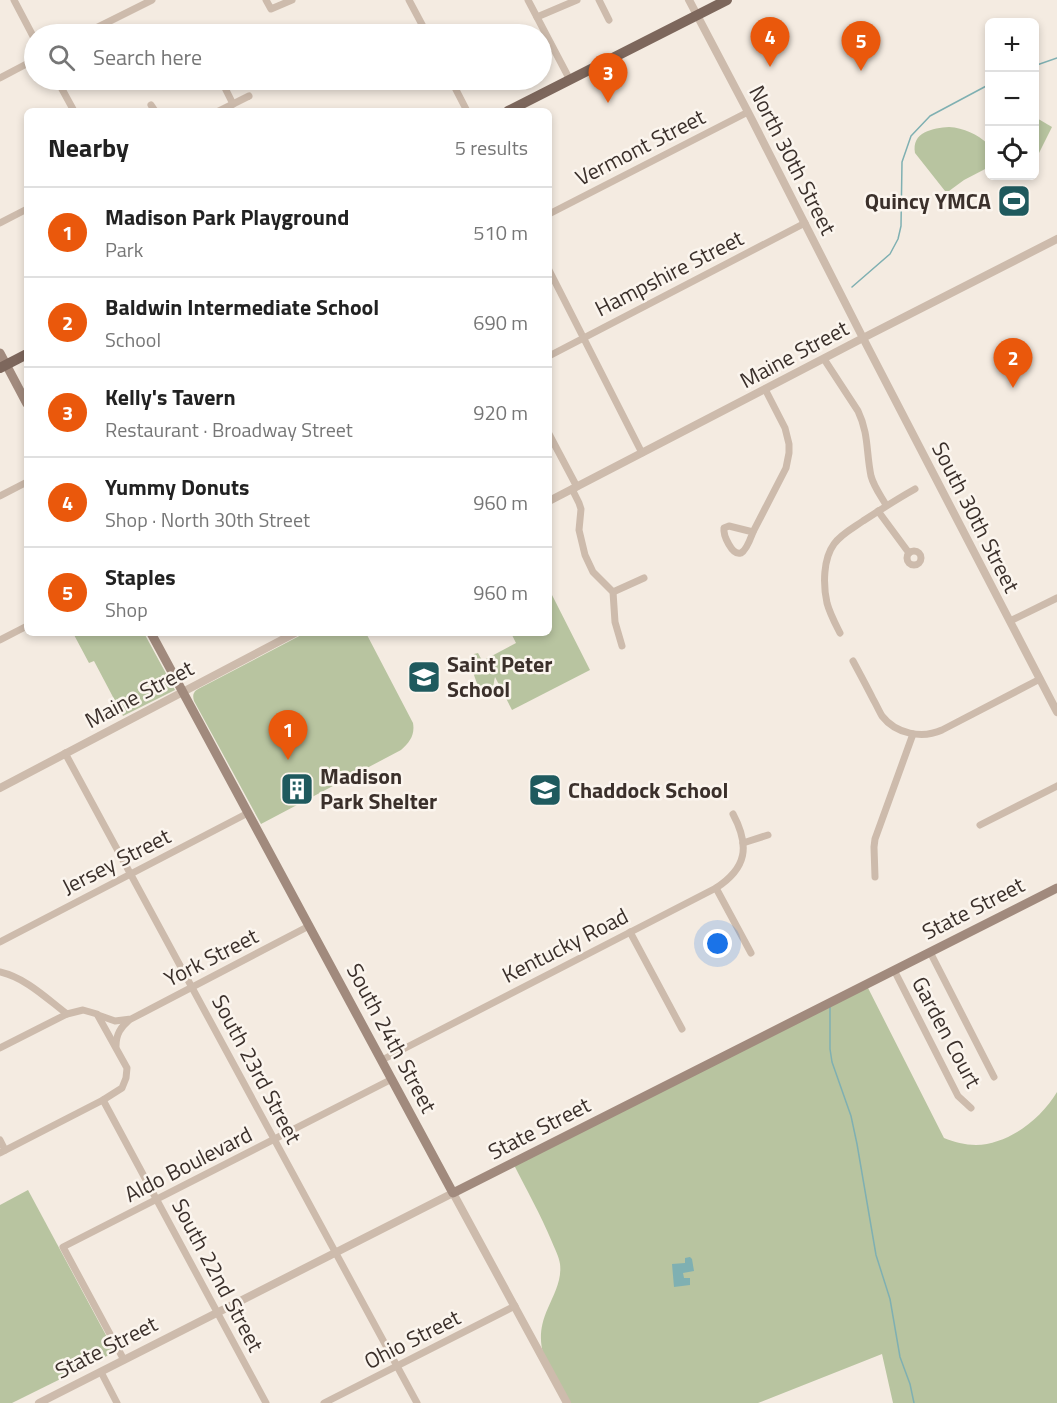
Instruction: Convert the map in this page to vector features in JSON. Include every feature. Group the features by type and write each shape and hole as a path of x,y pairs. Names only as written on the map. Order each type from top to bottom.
{"main road":[{"path":"552,89 727,0"},
{"path":"514,108 550,90"},
{"path":"0,353 3,366 24,399"},
{"path":"3,366 24,356"},
{"name":"South 24th Street","path":"153,636 453,1193"},
{"name":"State Street","path":"453,1193 1057,888"}],"street":[{"path":"14,0 27,24"},
{"path":"104,24 152,0"},
{"path":"266,0 271,9 292,0"},
{"path":"409,0 422,24"},
{"path":"528,0 541,24"},
{"path":"537,17 577,0"},
{"path":"600,0 609,20"},
{"name":"North 30th Street","path":"688,0 863,338"},
{"path":"552,46 570,80"},
{"path":"0,78 24,65"},
{"path":"62,90 72,108"},
{"path":"226,90 233,104"},
{"path":"456,90 465,108"},
{"path":"225,108 249,96"},
{"name":"Vermont Street","path":"552,212 748,112"},
{"path":"0,223 24,211"},
{"name":"Hampshire Street","path":"552,354 805,223"},
{"name":"Maine Street","path":"552,499 1057,239"},
{"path":"552,276 642,453"},
{"name":"South 30th Street","path":"863,338 1040,680 1054,698 1057,712"},
{"path":"824,359 862,420 866,432 871,474 886,505"},
{"path":"753,532 729,526 726,526 723,531 733,551 738,553 744,550 786,468 789,444 785,428 765,389"},
{"path":"552,440 574,488 580,509 579,530 582,546 589,565 597,578 613,592 615,622 622,646"},
{"path":"0,496 24,484"},
{"path":"840,633 825,595 825,580 832,546 845,533 886,505 915,489"},
{"path":"878,511 909,553"},
{"path":"613,592 644,578"},
{"path":"1010,621 1057,597"},
{"path":"0,640 24,628"},
{"name":"Maine Street","path":"0,788 290,636"},
{"path":"853,661 882,716 894,727 913,734 929,735 942,730 1040,680"},
{"path":"875,877 875,839 913,734"},
{"name":"South 23rd Street","path":"65,753 417,1403"},
{"path":"980,825 1057,786"},
{"name":"Jersey Street","path":"0,942 248,813"},
{"path":"733,814 741,831 743,843 768,835"},
{"name":"Kentucky Road","path":"382,1060 716,888 739,866 743,854 743,843"},
{"path":"716,888 751,953"},
{"name":"York Street","path":"130,1019 309,926"},
{"path":"630,932 682,1029"},
{"path":"930,952 994,1077"},
{"name":"Garden Court","path":"894,970 958,1096 971,1108"},
{"path":"0,972 24,982 67,1014"},
{"path":"0,1048 67,1014 83,1010 109,1020 130,1019"},
{"path":"0,1140 3,1152 118,1091 126,1078 127,1068 97,1014"},
{"path":"117,1048 117,1035 130,1019"},
{"name":"Aldo Boulevard","path":"124,1360 63,1247 392,1079"},
{"name":"South 22nd Street","path":"103,1100 266,1403"},
{"name":"State Street","path":"39,1403 453,1193"},
{"name":"South 24th Street","path":"453,1193 567,1403"},
{"name":"Ohio Street","path":"324,1403 515,1306"},
{"path":"100,1372 117,1403"}],"green space":[{"path":"1039,119 1052,127 1039,153"},
{"path":"949,127 960,129 970,132 985,142 985,169 949,191 945,191 915,153 916,140 924,132"},
{"path":"552,595 590,670 512,710 495,677 490,690 485,692 480,690 472,667 474,654 478,653 484,664 491,670 486,659 516,643 512,636 552,636"},
{"path":"75,636 146,636 175,690 123,716 94,661 89,663"},
{"path":"299,636 368,636 413,723 412,735 401,750 261,824 194,701 193,695 198,689"},
{"path":"866,984 944,1138 972,1145 988,1144 1000,1140 1012,1135 1033,1120 1057,1092 1057,1403 893,1403 882,1354 758,1403 567,1403 544,1358 541,1335 543,1322 559,1281 559,1261 543,1222 513,1163"},
{"path":"28,1190 115,1352 12,1403 0,1403 0,1205"}],"water":[{"path":"690,1257 694,1271 683,1273 684,1278 690,1278 690,1285 674,1287 672,1264 685,1263 685,1258"}],"waterway":[{"path":"1039,64 1057,58"},
{"path":"852,287 890,254 898,239 901,226 902,162 911,136 930,116 985,87"},
{"path":"830,1006 832,1062 851,1116 876,1255 890,1299 900,1357 914,1403"}],"place":[{"name":"Yummy Donuts","path":"770,67"},
{"name":"Staples","path":"861,71"},
{"name":"Kelly's Tavern","path":"608,103"},
{"name":"Quincy YMCA","path":"1014,201"},
{"name":"Baldwin Intermediate School","path":"1013,388"},
{"name":"Saint Peter School","path":"424,677"},
{"name":"Madison Park Playground","path":"288,760"},
{"name":"Madison Park Shelter","path":"297,789"},
{"name":"Chaddock School","path":"545,790"}]}
